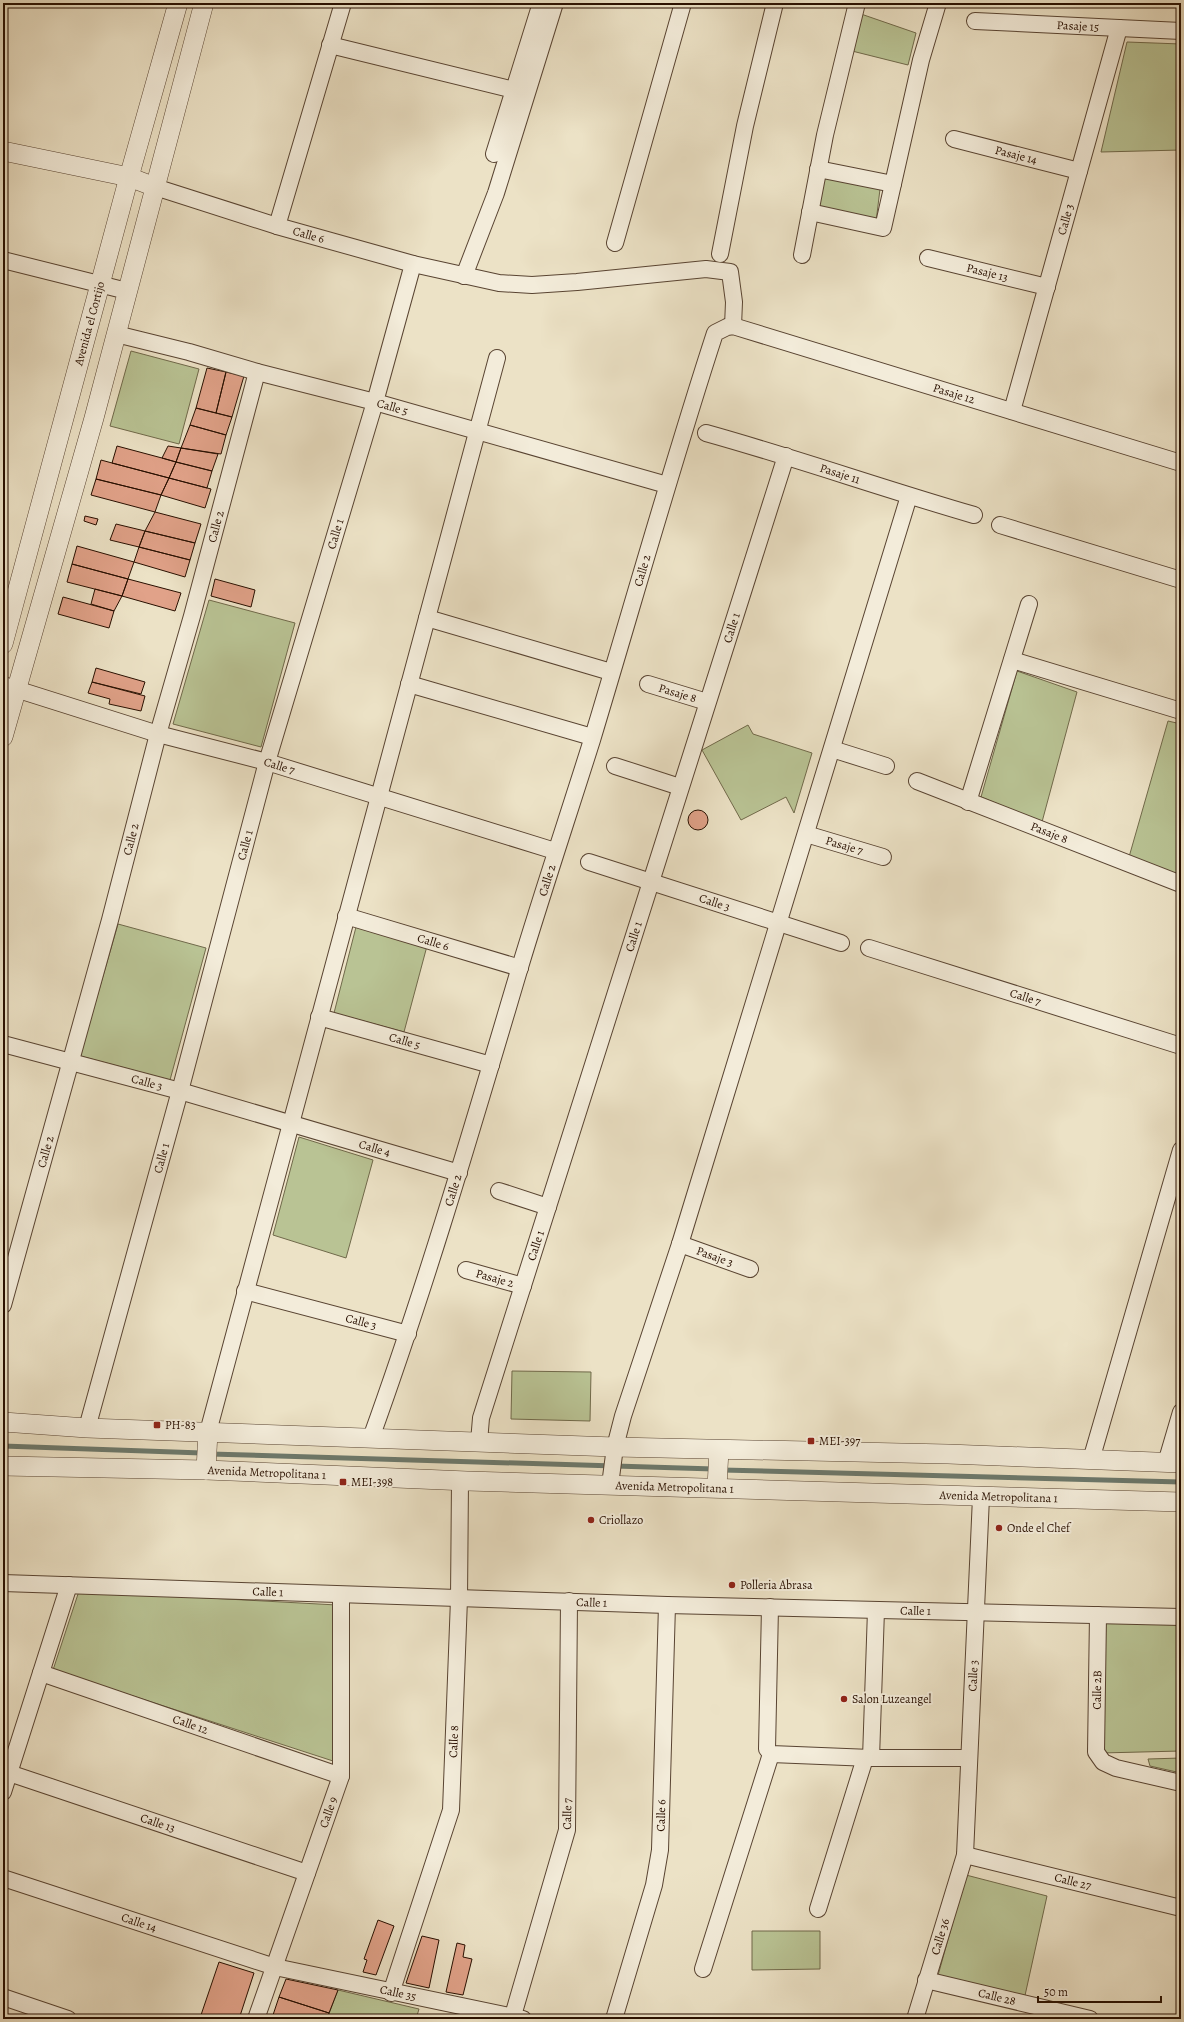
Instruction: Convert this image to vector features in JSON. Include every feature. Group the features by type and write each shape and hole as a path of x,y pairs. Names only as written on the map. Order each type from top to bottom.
{"street":[{"name":"Avenida el Cortijo","path":"3,644 129,177 178,3"},
{"path":"3,737 10,688 116,334 204,3"},
{"path":"277,226 342,3"},
{"path":"494,154 541,3"},
{"path":"464,276 496,193 555,3"},
{"path":"615,243 683,3"},
{"path":"720,254 745,126 775,3"},
{"path":"802,255 825,135 857,3"},
{"path":"810,212 883,228 921,60 938,3"},
{"name":"Pasaje 15","path":"974,21 1181,31"},
{"name":"Calle 3","path":"1012,411 1119,28"},
{"path":"330,45 514,90"},
{"name":"Pasaje 14","path":"954,140 1079,171"},
{"path":"3,151 129,177 155,187"},
{"path":"818,169 893,184"},
{"name":"Calle 6","path":"155,187 277,226 413,264 499,283 532,284 706,269 730,272 734,302 730,326"},
{"name":"Pasaje 13","path":"928,258 1047,287"},
{"path":"3,260 127,291"},
{"name":"Calle 1","path":"87,1428 180,1092 267,762 374,402 413,264"},
{"name":"Pasaje 12","path":"730,326 1181,463"},
{"name":"Calle 2","path":"371,1438 408,1334 459,1173 555,851 592,738 666,485 715,333 730,326"},
{"name":"Calle 5","path":"116,334 374,402 666,485"},
{"path":"207,1436 497,358"},
{"name":"Calle 2","path":"3,1305 69,1062 110,920 158,734 198,596 257,372"},
{"name":"Pasaje 11","path":"706,433 786,456 909,496 974,515"},
{"name":"Calle 1","path":"478,1442 481,1418 786,456"},
{"path":"610,1480 623,1416 680,1244 909,496"},
{"path":"1000,525 1180,576"},
{"path":"968,802 1029,604"},
{"path":"427,618 611,672"},
{"path":"1012,660 1181,711"},
{"path":"409,684 592,738"},
{"name":"Pasaje 8","path":"648,684 707,702"},
{"name":"Calle 7","path":"10,688 158,734 267,762 379,798 555,851"},
{"path":"832,749 886,766"},
{"path":"615,766 680,787"},
{"name":"Pasaje 8","path":"917,781 1181,884"},
{"name":"Pasaje 7","path":"806,834 883,857"},
{"name":"Calle 3","path":"589,862 841,944"},
{"name":"Calle 6","path":"346,916 520,968"},
{"name":"Calle 7","path":"869,948 1181,1046"},
{"name":"Calle 5","path":"319,1017 491,1065"},
{"name":"Calle 3","path":"3,1044 290,1123"},
{"name":"Calle 4","path":"290,1123 459,1173"},
{"path":"1091,1460 1181,1150"},
{"path":"499,1192 548,1207"},
{"name":"Pasaje 3","path":"680,1244 750,1269"},
{"name":"Pasaje 2","path":"466,1270 523,1286"},
{"name":"Calle 3","path":"245,1291 408,1334"},
{"path":"3,1422 207,1436 371,1438 719,1454 948,1454 1174,1463 1181,1412"},
{"name":"Avenida Metropolitana 1","path":"207,1436 206,1466 460,1481 610,1480 981,1497 1181,1502"},
{"path":"717,1484 719,1454"},
{"path":"3,1466 206,1466"},
{"name":"Calle 8","path":"391,1993 451,1810 458,1599 460,1481"},
{"name":"Calle 3","path":"964,1855 974,1613 981,1497"},
{"name":"Calle 1","path":"3,1583 458,1599 1181,1617"},
{"path":"3,1792 69,1585"},
{"name":"Calle 9","path":"256,2019 341,1776 341,1595"},
{"name":"Calle 7","path":"516,2018 567,1830 569,1601"},
{"name":"Calle 6","path":"614,2019 654,1885 660,1850 667,1605"},
{"path":"770,1607 767,1748 771,1754"},
{"path":"818,1909 868,1758 876,1610"},
{"name":"Calle 2B","path":"1098,1615 1096,1752 1103,1762 1116,1768 1181,1783"},
{"name":"Calle 12","path":"41,1673 341,1776"},
{"path":"771,1754 868,1758 969,1758"},
{"path":"703,1969 771,1754"},
{"name":"Calle 13","path":"9,1774 307,1873"},
{"name":"Calle 27","path":"964,1855 1181,1908"},
{"name":"Calle 36","path":"915,2019 964,1855"},
{"name":"Calle 14","path":"3,1878 275,1967"},
{"name":"Calle 35","path":"275,1967 391,1993 516,2018"},
{"name":"Calle 28","path":"926,1980 1090,2019"},
{"path":"3,1997 68,2019"}],"green space":[{"path":"861,14 916,33 908,65 852,51"},
{"path":"1127,42 1181,44 1181,150 1101,152"},
{"path":"822,176 880,189 876,222 816,208"},
{"path":"131,351 199,369 179,444 110,426"},
{"path":"209,600 295,623 261,747 173,724"},
{"path":"1017,671 1077,692 1042,822 981,797"},
{"path":"1168,721 1181,724 1181,876 1129,857"},
{"path":"748,725 753,734 812,753 794,813 786,797 741,820 702,750"},
{"path":"118,924 206,948 170,1080 80,1056"},
{"path":"356,927 427,946 404,1032 334,1013"},
{"path":"299,1137 373,1160 346,1258 273,1235"},
{"path":"512,1371 591,1372 590,1421 511,1419"},
{"path":"79,1591 337,1605 333,1761 53,1670"},
{"path":"1103,1622 1181,1623 1181,1751 1101,1753"},
{"path":"1181,1758 1181,1773 1150,1766 1148,1759"},
{"path":"966,1875 1047,1896 1024,2000 937,1979"},
{"path":"752,1931 820,1931 820,1969 752,1970"},
{"path":"338,1990 419,2009 416,2019 327,2019"}],"building":[{"path":"207,368 226,372 216,413 196,408"},
{"path":"226,372 244,376 232,417 216,413"},
{"path":"196,408 232,417 226,435 190,425"},
{"path":"190,425 226,435 221,454 181,448"},
{"path":"117,446 176,462 169,478 112,463"},
{"path":"168,446 181,448 176,462 162,458"},
{"path":"181,448 218,454 212,471 176,462"},
{"path":"101,460 169,478 161,495 96,479"},
{"path":"176,462 212,471 207,488 169,478"},
{"path":"169,478 211,489 205,508 161,495"},
{"path":"96,479 161,495 155,512 91,495"},
{"path":"155,512 201,524 195,543 145,531"},
{"path":"85,516 98,519 96,525 84,521"},
{"path":"116,524 145,531 139,547 110,540"},
{"path":"145,531 195,543 190,560 139,547"},
{"path":"77,546 134,562 128,579 72,564"},
{"path":"139,547 190,560 185,577 134,562"},
{"path":"72,564 128,579 122,596 67,582"},
{"path":"128,579 181,593 175,611 122,596"},
{"path":"215,579 255,590 251,607 211,596"},
{"path":"95,589 122,596 114,611 91,604"},
{"path":"63,597 114,611 109,628 58,614"},
{"path":"96,668 145,682 141,694 92,682"},
{"path":"92,682 145,696 141,711 109,704 110,699 88,693"},
{"path":"698,810 705,813 708,820 705,827 698,830 691,827 688,820 691,813"},
{"path":"378,1920 394,1926 376,1975 363,1972 367,1960 364,1959"},
{"path":"422,1936 439,1940 429,1988 406,1983"},
{"path":"457,1943 465,1945 463,1957 472,1959 463,1995 446,1992"},
{"path":"219,1962 254,1973 239,2019 213,2019 201,2015"},
{"path":"286,1979 338,1990 329,2013 279,1997"},
{"path":"279,1997 329,2013 327,2019 272,2018"}],"waterway":[{"path":"3,1446 202,1453"},
{"path":"210,1454 714,1469"},
{"path":"722,1470 1181,1482"}],"place":[{"name":"PH-83","path":"157,1425"},
{"name":"MEI-397","path":"811,1441"},
{"name":"MEI-398","path":"343,1482"},
{"name":"Criollazo","path":"591,1520"},
{"name":"Onde el Chef","path":"999,1528"},
{"name":"Polleria Abrasa","path":"732,1585"},
{"name":"Salon Luzeangel","path":"844,1699"}]}
